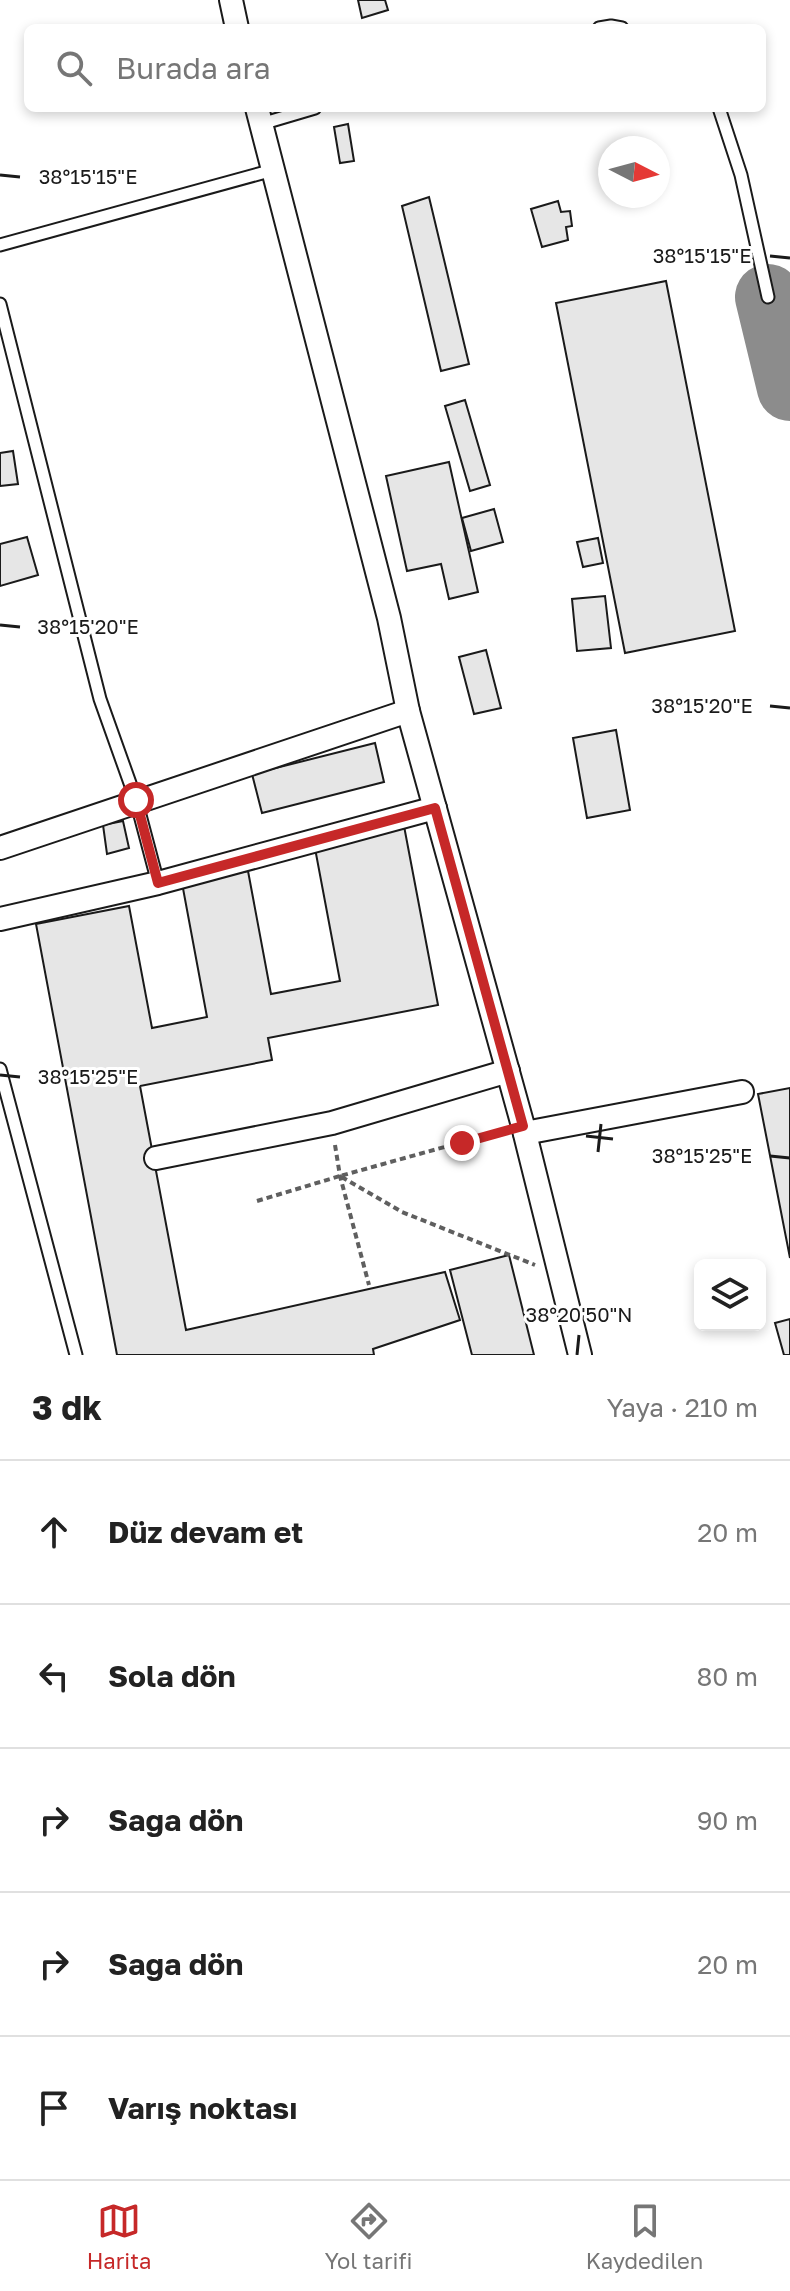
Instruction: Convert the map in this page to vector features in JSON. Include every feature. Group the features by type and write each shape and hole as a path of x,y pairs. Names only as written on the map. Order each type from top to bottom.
{"street":[{"path":"231,0 236,24"},
{"path":"259,116 389,618 408,711 524,1129 580,1355"},
{"path":"0,848 408,711"},
{"path":"0,919 158,883 435,808"},
{"path":"156,1158 332,1123 508,1071"},
{"path":"524,1129 742,1092"}],"lane":[{"path":"259,116 287,112"},
{"path":"720,112 741,175 768,297"},
{"path":"0,245 273,170"},
{"path":"0,304 100,699 136,800 158,883"},
{"path":"0,1069 76,1355"}],"path":[{"path":"332,1123 340,1176 369,1285"},
{"path":"257,1201 340,1176 524,1129"},
{"path":"340,1176 402,1212 531,1263 562,1279"}],"building":[{"path":"358,0 385,0 388,10 362,18"},
{"path":"348,124 354,161 340,163 334,127"},
{"path":"429,197 469,364 441,371 402,206"},
{"path":"558,201 561,212 570,211 572,226 566,227 568,240 542,247 531,209"},
{"path":"666,281 735,631 625,653 556,303"},
{"path":"465,400 490,485 470,491 445,406"},
{"path":"13,451 18,484 0,486 0,453"},
{"path":"449,462 478,592 449,599 441,564 407,571 386,476"},
{"path":"494,509 503,542 471,551 462,518"},
{"path":"27,537 38,575 0,586 0,544"},
{"path":"598,538 603,563 583,567 577,542"},
{"path":"605,596 611,648 577,651 572,599"},
{"path":"486,650 501,708 474,714 459,657"},
{"path":"616,730 630,810 587,818 573,738"},
{"path":"375,743 384,782 262,813 252,774"},
{"path":"123,821 129,848 107,854 103,825"},
{"path":"404,826 438,1005 268,1038 272,1060 140,1086 186,1330 445,1272 460,1320 373,1349 374,1355 117,1355 36,924 129,906 152,1028 207,1017 182,883 248,871 271,994 340,981 314,843"},
{"path":"790,1088 790,1258 758,1094"},
{"path":"509,1255 534,1355 472,1355 450,1270"},
{"path":"790,1319 790,1355 784,1355 775,1323"}],"taxiway":[{"path":"768,297 790,388"}],"route":[{"path":"136,800 158,883 435,808 523,1126 462,1143"}]}
